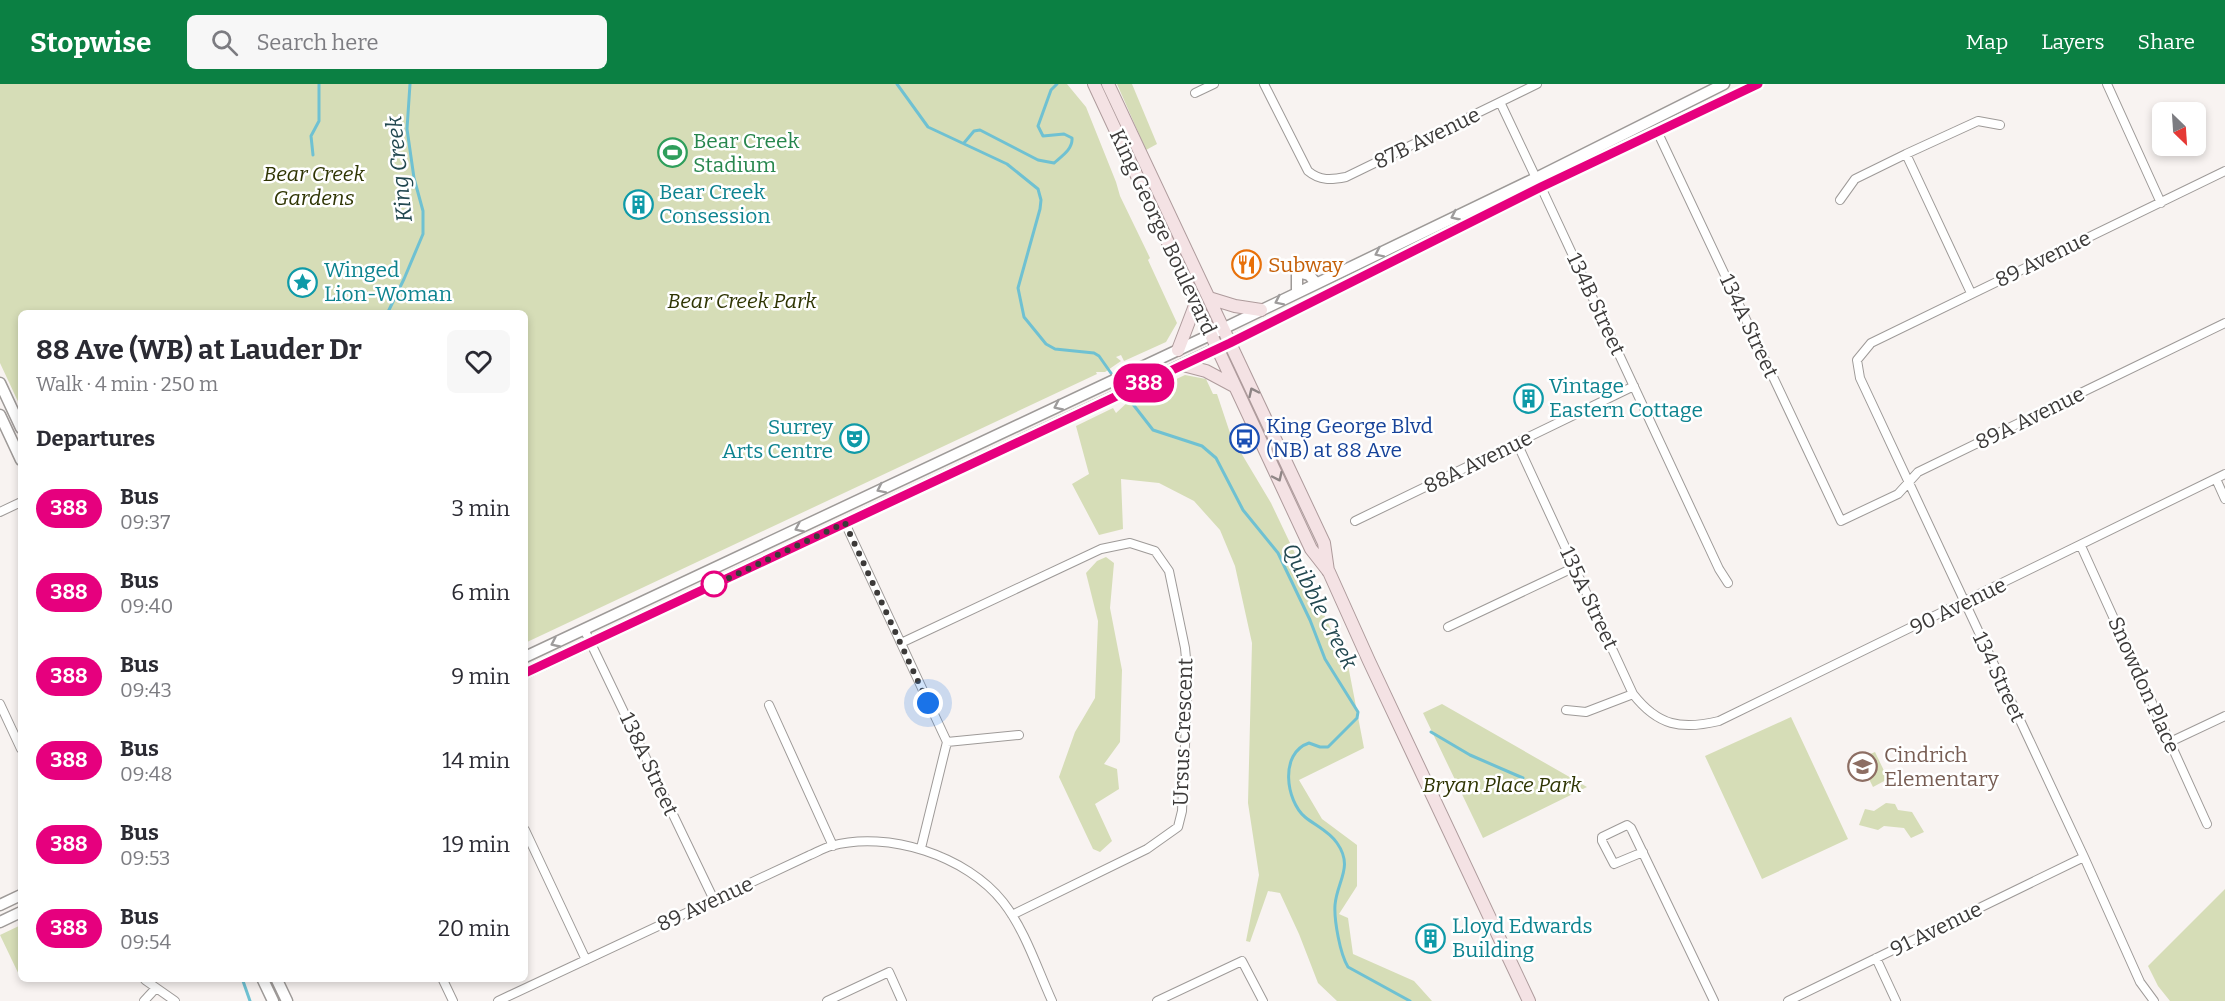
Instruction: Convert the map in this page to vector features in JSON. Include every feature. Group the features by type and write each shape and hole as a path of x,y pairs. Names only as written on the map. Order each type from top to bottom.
{"main road":[{"path":"528,672 1230,343 1724,84"},
{"path":"528,656 1122,377 1316,283 1758,84"},
{"name":"King George Boulevard","path":"1102,86 1224,328 1324,543 1329,572"},
{"name":"King George Boulevard","path":"1102,86 1210,335 1311,549 1329,572 1529,1001"},
{"path":"1297,292 1297,272 1309,275 1316,283"},
{"path":"1209,298 1235,306 1261,310"},
{"path":"1178,350 1196,303"},
{"path":"1183,365 1206,371 1235,387"},
{"path":"0,383 18,422"},
{"path":"0,415 18,454"},
{"path":"845,523 852,504"},
{"path":"0,905 18,896"},
{"path":"0,922 18,913"},
{"path":"264,982 273,1001"},
{"path":"278,982 287,1001"}],"street":[{"path":"1195,93 1214,84"},
{"name":"87B Avenue","path":"1264,84 1303,163 1314,176 1330,180 1346,177 1537,84"},
{"path":"2107,84 2161,203"},
{"name":"134B Street","path":"1500,102 1719,569 1728,583"},
{"path":"1840,200 1855,179 1906,154 1978,121 2000,125"},
{"name":"134A Street","path":"1657,131 1841,521"},
{"path":"1906,154 1971,293"},
{"name":"89 Avenue","path":"1864,350 1870,343 2225,171"},
{"name":"89A Avenue","path":"1841,521 1898,494 1918,472 2225,323"},
{"name":"134 Street","path":"1864,350 1857,360 1860,378 2140,982 2154,1001"},
{"name":"88A Avenue","path":"1355,520 1634,386"},
{"name":"135A Street","path":"1517,443 1633,694 1644,708 1658,718 1686,727"},
{"name":"90 Avenue","path":"1686,727 1719,721 2225,474"},
{"path":"2216,479 2225,499"},
{"path":"0,512 18,503"},
{"path":"845,523 946,742 921,849"},
{"name":"Ursus Crescent","path":"900,643 1101,549 1130,543 1155,551 1168,571 1185,648 1188,680 1182,811 1178,827 1146,849 1012,915"},
{"name":"Snowdon Place","path":"2081,546 2207,824"},
{"path":"1448,627 1575,567"},
{"name":"138A Street","path":"584,629 714,900"},
{"path":"1566,710 1586,712 1633,694"},
{"path":"0,704 18,743"},
{"path":"769,705 833,846"},
{"path":"2170,742 2225,716"},
{"path":"946,742 1019,735"},
{"path":"1643,852 1614,864 1602,837 1629,826 1643,852 1714,1001"},
{"path":"528,836 586,960"},
{"name":"89 Avenue","path":"498,1001 833,846 863,842 895,843 921,849 951,861 991,889 1012,915 1052,1001"},
{"name":"91 Avenue","path":"1788,1001 2084,857"},
{"path":"1876,958 1896,1001"},
{"path":"1157,1001 1242,961 1263,1001"},
{"path":"826,1001 889,972 902,1001"},
{"path":"148,982 175,1001"},
{"path":"444,982 453,1001"},
{"path":"144,1001 156,988"}],"green space":[{"name":"Bear Creek Park","path":"0,84 1067,84 1086,107 1120,196 1150,258 1148,260 1177,323 1166,342 1124,361 1121,355 1116,357 1121,361 1105,372 1096,372 1097,374 528,642 528,310 18,310 18,402 0,363"},
{"path":"1117,84 1132,84 1157,144 1146,150"},
{"path":"1185,375 1206,379 1213,394 1217,394 1231,436 1271,503 1348,665 1364,748 1299,780 1322,819 1357,845 1357,886 1339,914 1348,918 1353,954 1414,981 1432,1001 1337,1001 1318,983 1280,893 1268,891 1250,942 1246,941 1259,875 1248,803 1252,643 1235,566 1220,530 1194,501 1159,483 1121,479 1123,529 1099,535 1072,484 1089,474 1076,426 1113,408 1116,413 1129,401 1139,399 1141,401 1144,399 1142,395"},
{"path":"1106,557 1114,563 1110,608 1122,670 1120,742 1104,764 1117,769 1119,789 1095,804 1112,841 1100,852 1093,849 1059,777 1075,732 1095,698 1098,621 1086,573 1097,561"},
{"name":"Bryan Place Park","path":"1442,704 1587,787 1483,838 1423,713"},
{"path":"1791,717 1848,839 1762,879 1705,756"},
{"path":"1875,752 1888,779 1873,787 1859,759"},
{"path":"1886,803 1895,804 1898,810 1912,812 1924,832 1911,838 1904,828 1884,826 1878,830 1859,825 1865,809 1874,811"},
{"path":"2225,889 2225,1001 2170,1001 2158,986 2148,966"},
{"path":"18,926 18,973 0,935"}],"waterway":[{"path":"313,155 311,136 319,121 319,84"},
{"name":"King Creek","path":"389,310 423,234 423,211 414,178 407,129 410,84"},
{"name":"Quibble Creek","path":"897,84 928,127 1007,164 1038,189 1041,200 1040,209 1018,288 1024,317 1046,344 1055,349 1094,353 1099,356 1113,376"},
{"path":"964,143 974,131 980,130 1038,160 1054,163 1069,149 1072,138 1064,134 1043,136 1038,126 1051,90 1057,84"},
{"name":"Quibble Creek","path":"1125,394 1153,430 1202,446 1216,458 1243,510 1278,553 1310,620 1325,659 1358,712 1357,718 1328,747 1309,743 1299,748 1290,767 1290,789 1298,810 1330,835 1342,852 1344,867 1336,896 1335,911 1340,946 1348,967 1410,1001"},
{"path":"1431,732 1470,755 1523,778"},
{"name":"King Creek","path":"243,982 250,1001"}],"bus line":[{"name":"388","path":"528,672 1230,343 1541,187 1758,84"}],"place":[{"name":"Bear Creek Stadium","path":"672,153"},
{"name":"Bear Creek Consession","path":"638,204"},
{"name":"Subway","path":"1247,265"},
{"name":"Winged Lion-Woman","path":"303,282"},
{"name":"Vintage Eastern Cottage","path":"1528,398"},
{"name":"King George Blvd (NB) at 88 Ave","path":"1245,438"},
{"name":"Surrey Arts Centre","path":"854,439"},
{"name":"Cindrich Elementary","path":"1863,767"},
{"name":"Lloyd Edwards Building","path":"1431,938"}],"route":[{"path":"714,584 712,586 845,523 928,703"}],"park label":[{"name":"Bear Creek Gardens","path":"314,186"}]}
